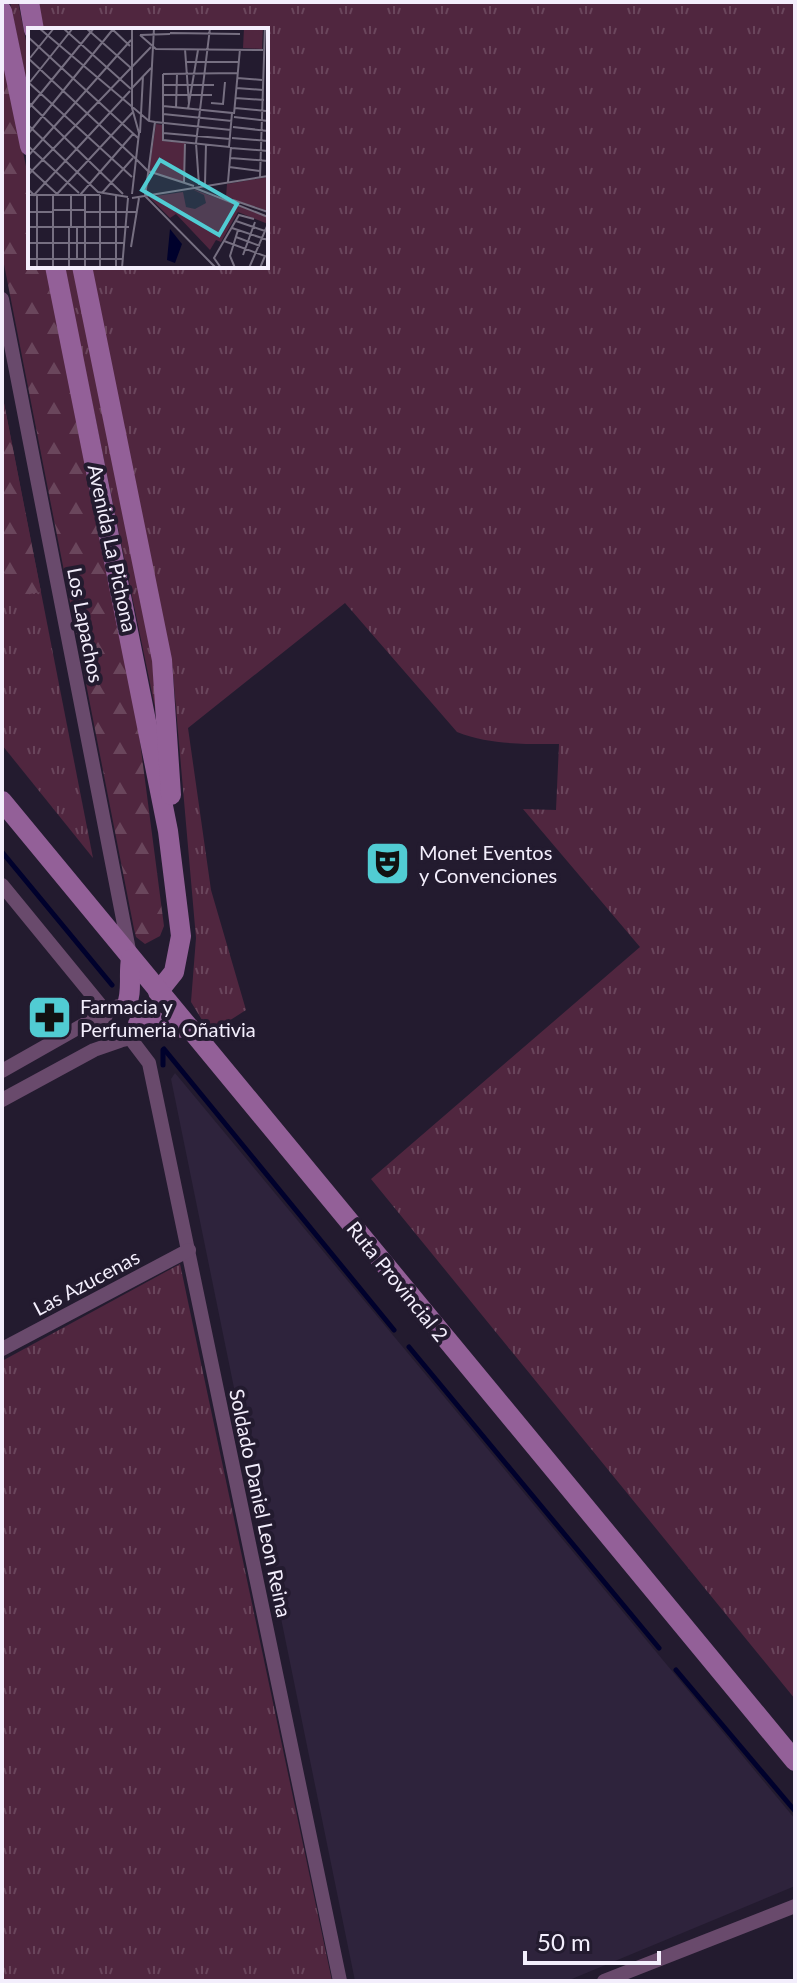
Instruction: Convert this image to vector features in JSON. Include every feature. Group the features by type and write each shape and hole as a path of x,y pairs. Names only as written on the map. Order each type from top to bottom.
{"main road":[{"path":"29,2 34,28"},
{"path":"2,11 28,136"},
{"name":"Avenida La Pichona","path":"55,268 168,831 181,936 174,972 158,992"},
{"name":"Avenida La Pichona","path":"82,268 162,660 171,754 168,831"},
{"name":"Ruta Provincial 2","path":"2,801 795,1761"},
{"path":"116,1010 130,998 127,979 131,959"},
{"path":"130,1034 155,1021 165,1027 190,1028"}],"street":[{"name":"Los Lapachos","path":"2,299 131,959"},
{"path":"2,885 116,1010"},
{"path":"116,1010 103,1023 106,1033 130,1034"},
{"path":"2,1071 116,1010 135,1013 130,1034"},
{"path":"2,1100 130,1034"},
{"name":"Soldado Daniel Leon Reina","path":"130,1034 149,1063 340,1981"},
{"name":"Las Azucenas","path":"2,1349 189,1250"},
{"path":"604,1981 795,1906"}],"shaded area":[{"path":"175,1073 795,1819 795,1886 567,1981 355,1981 171,1079"}],"green space":[{"path":"10,2 18,2 28,50 28,90"},
{"path":"38,2 795,2 795,1699 371,1179 640,947 523,809 556,810 559,744 495,742 457,732 345,603 188,728 211,890 246,1010 210,1033 191,1002 196,938 172,663 91,268 268,268 268,28 44,28"},
{"path":"2,49 28,176 28,268 46,268 133,688 164,926 160,936 145,944 136,937 134,929 2,254"},
{"path":"64,268 73,268 154,655 158,722"},
{"path":"2,393 93,858 2,745"},
{"path":"2,393 41,592 18,596 2,569"},
{"path":"180,1264 332,1981 2,1981 2,1361"}],"waterway":[{"path":"2,852 112,985"},
{"path":"164,1049 394,1330"},
{"path":"163,1050 163,1065"},
{"path":"409,1347 659,1648"},
{"path":"676,1670 795,1811"}],"place":[{"name":"Monet Eventos y Convenciones","path":"388,863"},
{"name":"Farmacia y Perfumeria Oñativia","path":"49,1018"}]}
